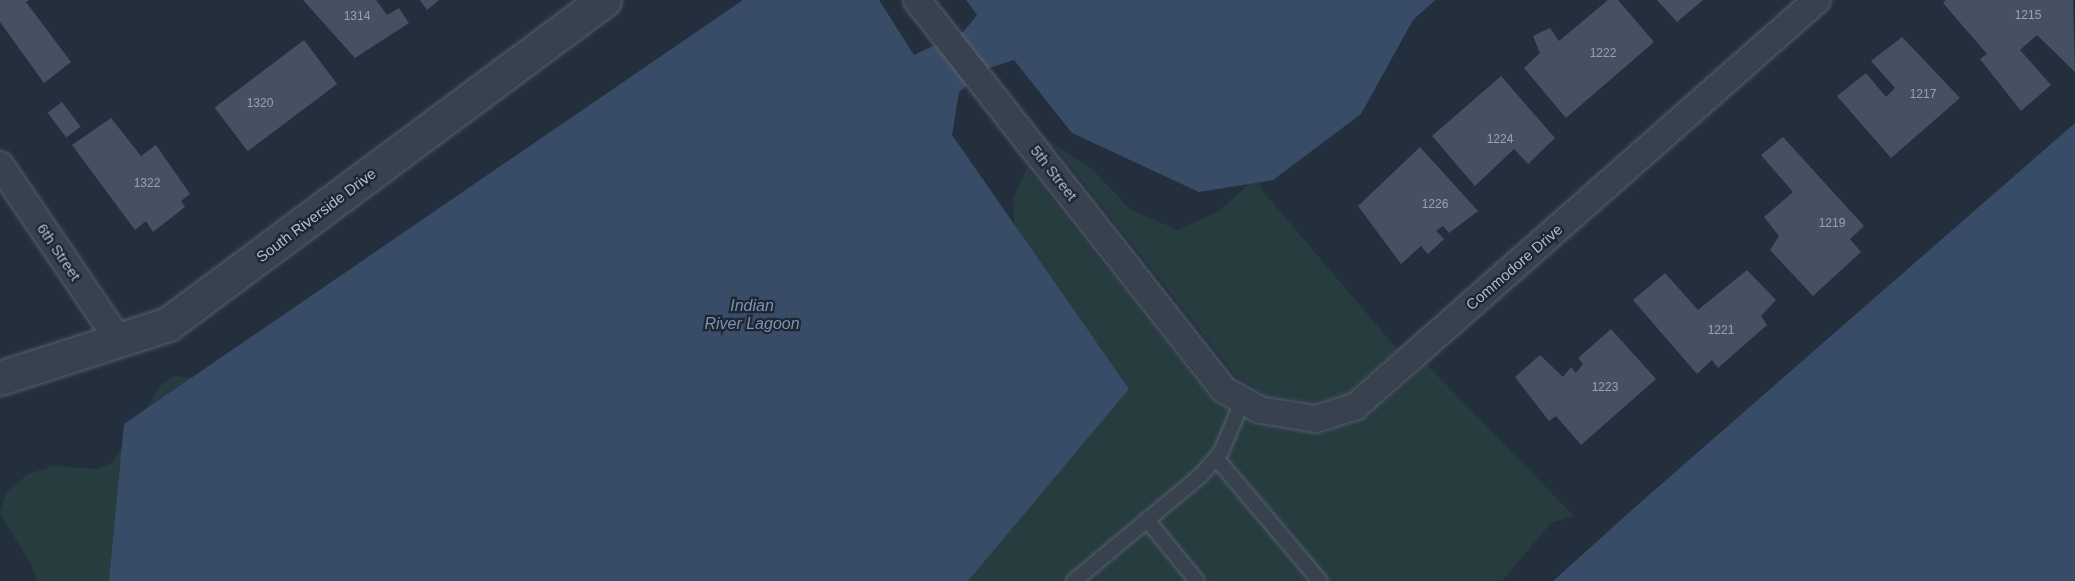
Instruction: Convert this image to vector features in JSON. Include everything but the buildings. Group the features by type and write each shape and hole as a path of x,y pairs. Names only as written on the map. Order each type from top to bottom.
{"street":[{"name":"South Riverside Drive","path":"0,378 168,324 604,0"},
{"name":"5th Street","path":"917,0 1191,347"},
{"name":"Commodore Drive","path":"1191,347 1224,390 1260,410 1316,419 1356,406 1816,0"},
{"name":"6th Street","path":"0,165 118,339"}],"lane":[{"path":"1074,581 1216,458 1243,400"},
{"path":"1216,458 1320,581"},
{"path":"1147,520 1197,581"}],"green space":[{"path":"1053,144 1091,168 1131,210 1178,230 1219,211 1260,174 1261,189 1397,349 1347,393 1315,403 1267,395 1237,377"},
{"path":"1027,168 1214,403 1256,426 1320,434 1368,417 1427,365 1574,516 1551,523 1502,581 961,581 1017,258 1013,199"},
{"path":"174,376 205,380 110,581 36,581 31,564 0,514 6,493 28,474 53,466 99,469 113,462 162,384"}],"water":[{"name":"Indian River Lagoon","path":"743,0 879,0 914,55 964,31 977,15 966,0 1435,0 1413,20 1361,114 1273,180 1199,192 1072,133 1014,60 989,68 959,92 952,135 1129,389 968,581 109,581 124,424"},
{"path":"2075,123 2075,581 1553,581 1642,501"}]}
